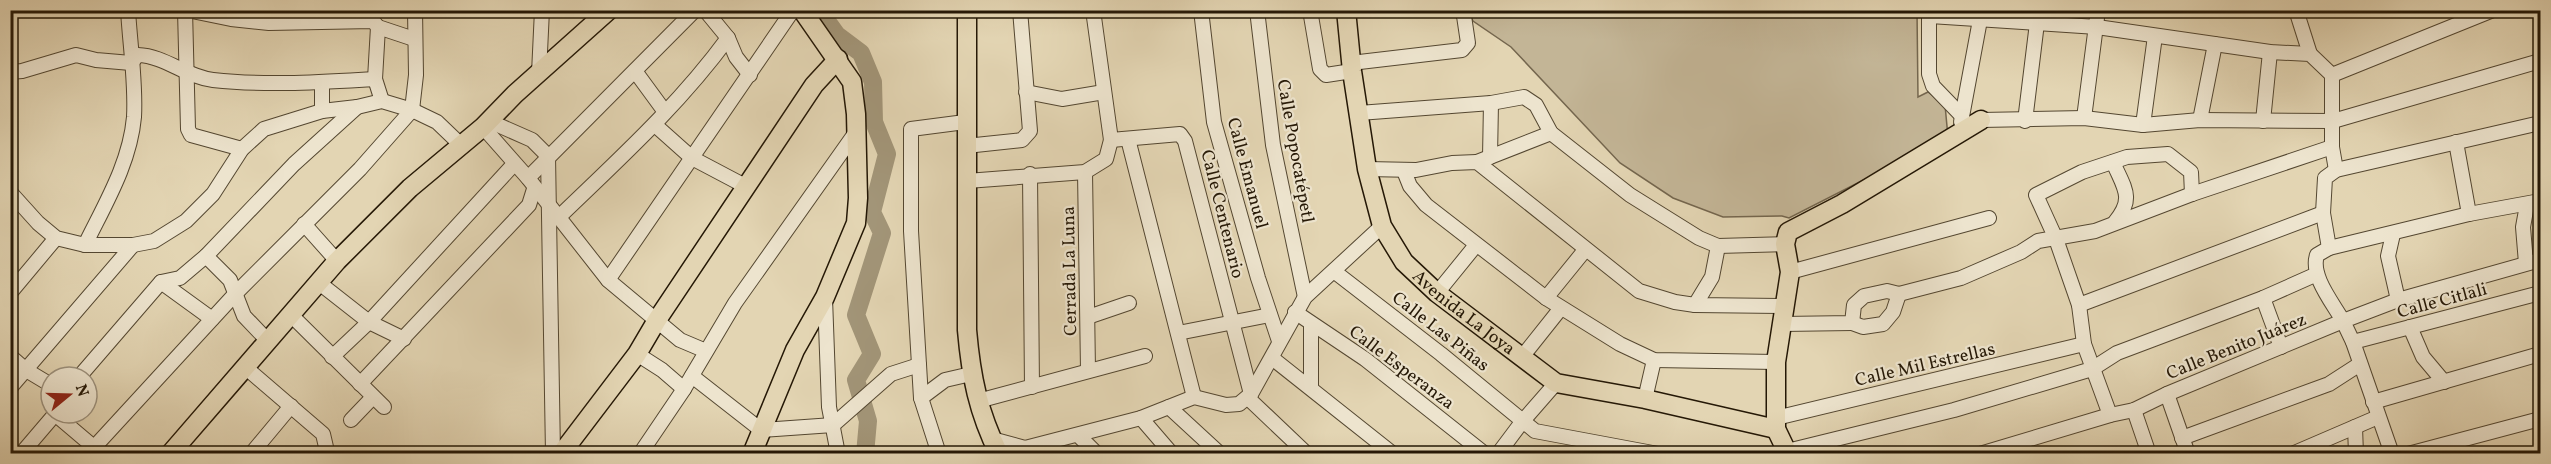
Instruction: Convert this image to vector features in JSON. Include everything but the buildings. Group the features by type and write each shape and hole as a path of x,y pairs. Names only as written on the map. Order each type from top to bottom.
{"main road":[{"path":"751,452 795,350 825,297 856,223 858,198 852,82 802,10"},
{"path":"967,10 965,122 967,330 971,374 978,401 995,446"},
{"name":"Avenida La Joya","path":"1346,10 1351,67 1367,169 1382,226 1404,262 1437,293 1556,383 1776,423"},
{"path":"170,453 337,261 410,188 486,124 607,11"},
{"path":"561,453 638,354 657,320 814,85 838,59"},
{"path":"1787,452 1776,423 1776,362 1790,272 1785,244 1788,232 1842,204 1981,120"}],"street":[{"path":"85,245 123,168 133,119 135,91 128,10"},
{"path":"242,148 191,135 188,129 186,10 232,15 360,15 373,21 378,27 414,39"},
{"path":"68,425 95,451 237,292 360,169 412,110 416,75 415,10"},
{"path":"539,73 542,10"},
{"path":"360,384 528,205 531,184 548,156 695,10"},
{"path":"705,10 728,38 736,57 750,75"},
{"path":"608,280 793,10"},
{"path":"966,146 1022,140 1030,131 1020,10"},
{"path":"967,181 1030,174 1085,172 1106,159 1111,140 1093,10"},
{"name":"Calle Emanuel","path":"1201,10 1214,122 1279,341"},
{"name":"Calle Popocatépetl","path":"1257,10 1273,145 1305,297"},
{"path":"1310,10 1320,69 1326,75 1351,67 1462,50 1468,43 1464,16 1460,10"},
{"path":"2084,118 2098,10"},
{"path":"2296,10 2310,54 2332,75 2332,147 2336,170"},
{"path":"2332,75 2493,10"},
{"path":"1962,116 1932,86 1929,74 1929,13 1980,20 2097,27 2270,52 2310,54"},
{"path":"1958,136 1980,20"},
{"path":"2025,121 2037,24"},
{"path":"378,27 375,79 382,101"},
{"path":"2143,125 2155,36"},
{"path":"559,217 655,125 699,77 728,38"},
{"path":"2200,120 2215,44"},
{"path":"2263,121 2270,52"},
{"path":"131,63 138,55 146,55 210,80 322,82 375,79"},
{"path":"10,72 22,71 76,56 131,63"},
{"path":"1981,120 2025,121 2084,118 2143,125 2200,120 2333,121 2541,61"},
{"path":"635,71 665,112"},
{"path":"322,82 322,111"},
{"path":"1026,92 1062,99 1104,92"},
{"path":"1359,113 1491,103 1524,97 1536,105 1551,133 1630,195 1699,238 1718,246 1785,244"},
{"path":"13,201 56,238 85,245 133,244 154,241 186,221 213,194 242,148 264,129 322,111 357,107 382,101 412,110 437,122 461,145"},
{"path":"1484,159 1491,103"},
{"path":"89,365 162,282 180,278 206,256 294,164 357,107"},
{"path":"939,453 921,398 911,231 911,129 965,122"},
{"path":"2329,248 2323,213 2325,178 2336,170 2541,123"},
{"path":"486,124 514,164 608,280 680,340 706,351"},
{"path":"486,124 532,140 548,156 553,453"},
{"path":"655,125 692,158 747,187"},
{"path":"640,453 684,390 735,303 856,132"},
{"path":"1367,169 1404,171 1484,159 1551,133"},
{"name":"Calle Centenario","path":"1111,140 1180,134 1185,141 1250,396"},
{"path":"1128,140 1194,397"},
{"path":"2456,142 2469,214"},
{"path":"1852,323 1854,305 1864,296 1887,291 1899,294 1960,278 2021,252 2038,241 2095,231 2192,194 2332,147"},
{"path":"2110,415 2084,344 2079,305 2056,239 2036,195 2082,172 2127,157 2168,154 2191,172 2192,194"},
{"path":"1484,159 1585,250 1639,291 1675,302 1852,323 1863,327 1884,324 1893,312 1899,294"},
{"path":"2113,162 2127,196 2127,204 2113,224"},
{"path":"332,357 369,322 514,164"},
{"path":"1404,171 1410,186 1426,205 1546,298 1620,344 1654,360 1776,362"},
{"name":"Cerrada La Luna","path":"1085,172 1088,370"},
{"path":"1030,174 1032,387"},
{"path":"2392,453 2353,342 2317,274 2315,262 2317,255 2329,248 2469,214 2534,203"},
{"path":"2526,263 2523,227 2534,203"},
{"path":"2079,305 2323,213"},
{"path":"1790,272 1989,218"},
{"path":"304,224 337,261"},
{"path":"995,446 1027,451 1141,418 1194,397 1226,405 1239,404 1250,396 1305,297 1335,272 1382,226"},
{"path":"2394,234 2388,256 2398,300"},
{"path":"10,293 56,238"},
{"path":"10,388 133,244"},
{"path":"1437,293 1476,245"},
{"path":"1695,305 1712,277 1718,246"},
{"path":"1546,298 1585,250"},
{"path":"206,256 230,280 237,292 238,304 244,316 267,340"},
{"name":"Calle Benito Juárez","path":"1980,453 2134,410 2167,394 2398,300 2541,260"},
{"name":"Calle Las Piñas","path":"1335,272 1483,387 1535,431 1658,453"},
{"path":"1787,452 1954,410 2092,369 2117,353 2263,298 2317,274"},
{"path":"162,282 212,319"},
{"path":"318,282 369,322 404,339"},
{"name":"Calle Citlali","path":"2353,342 2541,293"},
{"path":"825,297 829,407 838,453"},
{"path":"2263,298 2281,347"},
{"path":"1088,317 1129,303"},
{"path":"1522,357 1560,308"},
{"name":"Calle Esperanza","path":"1295,312 1311,325 1365,359 1485,453"},
{"path":"290,314 384,407"},
{"path":"1178,333 1270,315"},
{"path":"1311,325 1311,387"},
{"path":"2410,327 2423,357 2444,382"},
{"name":"Calle Mil Estrellas","path":"1776,423 2084,344"},
{"path":"638,354 662,370 684,390"},
{"path":"10,356 39,378"},
{"path":"978,401 1145,356"},
{"path":"1272,358 1393,453"},
{"path":"2373,402 2538,358"},
{"path":"1645,399 1654,360"},
{"path":"2182,438 2329,384 2360,364"},
{"path":"692,376 760,430 833,425 891,374 919,365"},
{"path":"245,367 323,435 326,447 322,453"},
{"path":"921,398 945,380 971,374"},
{"path":"1498,453 1556,383"},
{"path":"2167,394 2188,453"},
{"path":"1250,396 1306,453"},
{"path":"351,420 373,397"},
{"path":"251,453 291,406"},
{"path":"1169,407 1220,453"},
{"path":"2134,410 2149,453"},
{"path":"2292,453 2378,417"},
{"path":"1141,418 1172,453"},
{"path":"2408,453 2541,419"},
{"path":"21,453 46,425"},
{"path":"2355,427 2356,453"},
{"path":"1078,435 1096,453"},
{"path":"2455,441 2464,453"}],"shaded area":[{"path":"1468,11 1917,11 1918,97 1928,92 1945,105 1948,137 1789,218 1782,216 1723,217 1673,198 1620,163 1511,47 1473,21"}],"waterway":[{"path":"819,10 837,35 861,53 873,82 874,122 887,154 872,212 882,233 856,315 872,354 856,380 868,421 865,454"}]}
